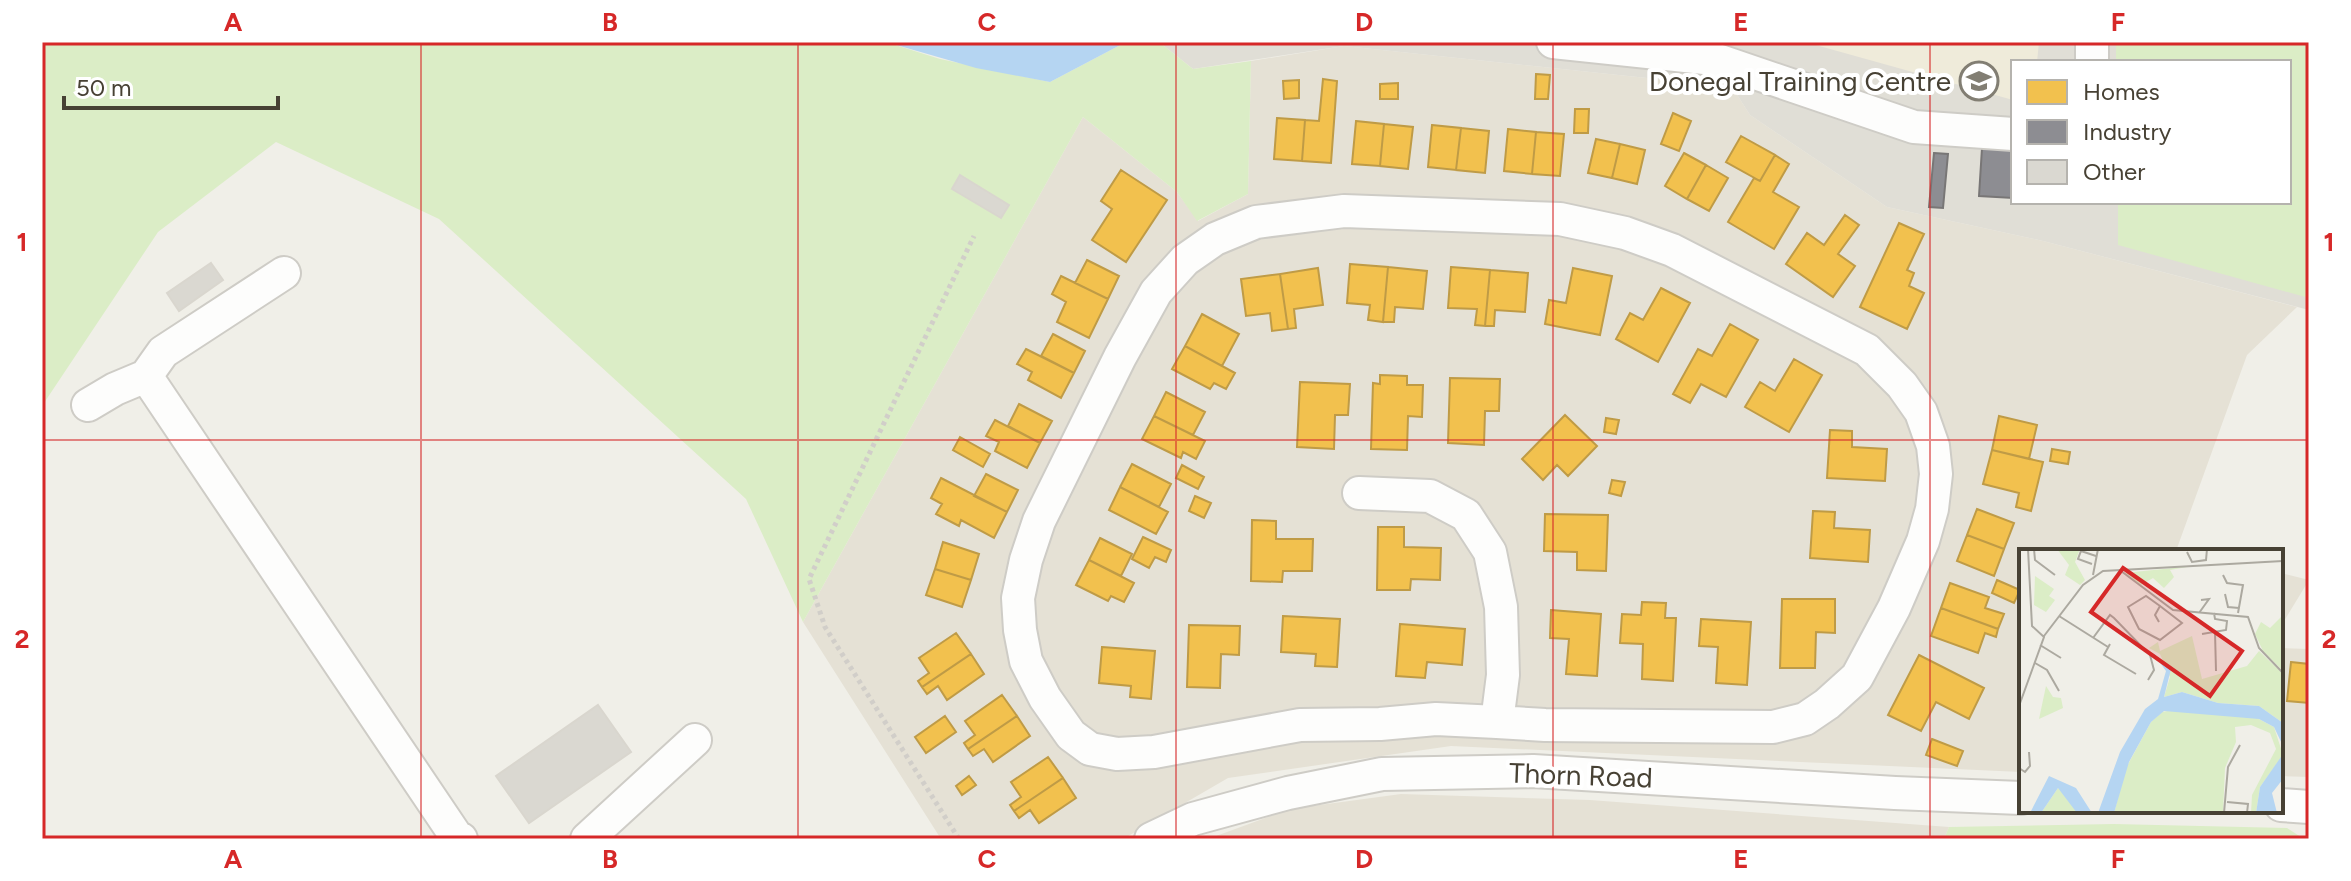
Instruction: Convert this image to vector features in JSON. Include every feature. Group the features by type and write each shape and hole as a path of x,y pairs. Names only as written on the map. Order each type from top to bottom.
{"street":[{"path":"1553,42 1714,59 1914,127 2011,134"},
{"path":"1344,211 1454,213 1573,221 1625,233 1672,250 1867,350 1902,385 1921,412 1933,446 1936,474 1932,509 1923,541 1894,608 1857,677 1827,704 1805,719 1773,727 1497,722 1436,719 1380,724 1300,725 1154,752 1117,754 1090,749 1071,735 1045,698 1026,661 1018,598 1039,521 1120,357 1156,292 1185,260 1215,239 1256,222 1344,211"},
{"path":"88,405 146,376 163,352 284,273"},
{"path":"146,376 457,838"},
{"path":"1359,493 1430,496 1466,515 1490,552 1501,607 1503,675 1497,722"},
{"path":"1380,724 1382,774"},
{"path":"587,839 695,740"},
{"name":"Thorn Road","path":"1151,839 1206,815 1288,793 1382,774 1533,771 2019,798"},
{"path":"2283,805 2309,807"}],"path":[{"path":"959,839 825,627 809,579 974,236"}],"shaded area":[{"path":"1159,42 2309,42 2309,310 2043,241 1887,207 1750,115 1732,87 1344,46 1193,69"},
{"name":"Donegal Training Centre","path":"1805,42 2039,42 2037,60 2011,60 2011,99"},
{"path":"1344,46 1732,87 1750,115 1887,207 2043,241 2297,307 2247,355 2177,549 2019,549 2019,772 1451,746 1228,778 1123,839 941,839 803,622 1083,117 1177,192 1198,221 1248,194 1251,61"},
{"path":"2283,574 2309,580 2283,623"},
{"path":"2283,648 2309,649 2309,777 2283,776"},
{"path":"1401,794 1590,800 1949,827 1944,839 1208,839 1290,809"}],"green space":[{"path":"42,42 886,42 940,59 1050,82 1126,42 1159,42 1193,69 1251,61 1248,194 1197,221 1177,192 1083,117 803,622 746,499 439,219 276,142 158,232 42,406"},
{"path":"2116,42 2309,42 2309,298 2118,245 2118,204 2291,204 2291,60 2116,60"},
{"path":"2114,824 2287,828 2304,839 1944,839 1949,827"}],"water":[{"path":"886,42 1126,42 1050,82 976,68"}],"building: Homes":[{"path":"1536,74 1550,75 1548,99 1535,99"},
{"path":"1323,79 1337,81 1331,163 1302,161 1305,120 1319,121"},
{"path":"1299,80 1299,98 1284,99 1283,81"},
{"path":"1398,83 1398,99 1380,99 1380,84"},
{"path":"1575,109 1589,109 1588,133 1574,133"},
{"path":"1673,113 1691,121 1679,151 1661,144"},
{"path":"1277,118 1305,120 1302,161 1274,159"},
{"path":"1356,121 1384,124 1380,166 1352,164"},
{"path":"1384,124 1413,127 1408,169 1380,166"},
{"path":"1432,125 1461,128 1456,170 1428,167"},
{"path":"1461,128 1489,131 1485,173 1456,170"},
{"path":"1508,129 1536,132 1532,174 1504,171"},
{"path":"1536,132 1564,134 1560,176 1532,174"},
{"path":"1741,136 1775,155 1760,181 1726,162"},
{"path":"1596,139 1620,144 1612,178 1588,173"},
{"path":"1620,144 1645,150 1637,184 1612,178"},
{"path":"1684,153 1706,165 1687,199 1665,186"},
{"path":"1775,155 1789,164 1773,192 1799,207 1774,249 1728,222 1754,178 1760,181"},
{"path":"1706,165 1728,178 1709,211 1687,199"},
{"path":"1121,170 1167,200 1126,262 1092,240 1112,209 1101,201"},
{"path":"1845,215 1859,225 1838,254 1855,266 1833,297 1786,264 1807,233 1824,245"},
{"path":"1899,223 1924,234 1907,270 1914,273 1909,286 1924,293 1907,329 1860,307"},
{"path":"1087,260 1119,276 1108,299 1075,283"},
{"path":"1350,264 1388,267 1383,322 1368,320 1370,305 1347,303"},
{"path":"1388,267 1427,271 1423,309 1395,307 1394,322 1383,322"},
{"path":"1451,267 1490,270 1485,326 1475,325 1477,309 1448,308"},
{"path":"1318,268 1323,305 1294,309 1296,328 1288,329 1280,274"},
{"path":"1573,268 1612,276 1600,335 1545,324 1549,300 1566,303"},
{"path":"1490,270 1528,273 1525,312 1495,310 1494,326 1485,326"},
{"path":"1280,274 1288,329 1272,331 1270,313 1246,316 1241,279"},
{"path":"1061,276 1108,299 1089,338 1057,322 1066,302 1052,294"},
{"path":"1661,288 1690,303 1658,362 1616,339 1630,313 1643,320"},
{"path":"1202,314 1239,334 1222,366 1185,346"},
{"path":"1730,324 1758,340 1726,397 1701,384 1690,403 1673,394 1698,349 1712,356"},
{"path":"1053,334 1085,351 1074,373 1041,356"},
{"path":"1185,346 1235,373 1226,389 1214,383 1210,389 1172,369"},
{"path":"1026,349 1074,373 1061,398 1028,380 1032,372 1017,364"},
{"path":"1794,359 1822,375 1789,432 1745,407 1760,382 1775,391"},
{"path":"1380,375 1407,376 1407,385 1423,385 1422,417 1408,416 1407,450 1371,449 1373,383 1380,384"},
{"path":"1450,378 1500,379 1499,411 1485,411 1484,445 1448,443"},
{"path":"1300,382 1350,384 1348,415 1335,415 1334,449 1297,447"},
{"path":"1166,392 1205,412 1193,435 1154,416"},
{"path":"1019,404 1052,421 1040,443 1008,426"},
{"path":"1565,415 1597,446 1568,476 1557,465 1543,480 1522,459"},
{"path":"1154,416 1205,441 1196,459 1183,452 1181,458 1142,439"},
{"path":"1999,416 2037,425 2029,459 1992,450"},
{"path":"1606,418 1619,420 1616,434 1604,432"},
{"path":"995,420 1040,443 1027,468 995,451 999,442 986,436"},
{"path":"1830,430 1852,431 1852,447 1887,449 1885,481 1827,478"},
{"path":"960,437 990,454 983,467 953,450"},
{"path":"2052,449 2070,452 2068,464 2050,461"},
{"path":"1992,450 2043,462 2031,511 2016,507 2019,493 1983,484"},
{"path":"1132,464 1171,484 1159,507 1120,487"},
{"path":"1182,465 1204,477 1198,489 1176,478"},
{"path":"986,474 1018,490 1007,512 974,496"},
{"path":"941,478 1007,512 994,538 961,520 959,526 936,514 942,504 931,498"},
{"path":"1612,480 1625,482 1621,496 1609,493"},
{"path":"1120,487 1168,512 1156,534 1109,510"},
{"path":"1195,496 1211,503 1204,518 1189,511"},
{"path":"1977,509 2014,523 2004,549 1967,535"},
{"path":"1813,511 1835,512 1834,528 1870,530 1868,562 1810,558"},
{"path":"1545,514 1608,515 1606,571 1577,570 1577,552 1544,551"},
{"path":"1252,520 1276,521 1276,539 1313,539 1312,571 1283,571 1282,582 1251,581"},
{"path":"1378,527 1404,527 1404,547 1441,548 1440,580 1411,579 1410,590 1377,590"},
{"path":"1967,535 2004,549 1994,576 1957,561"},
{"path":"1143,537 1171,550 1166,562 1155,557 1149,568 1132,559"},
{"path":"1100,538 1132,554 1121,576 1089,560"},
{"path":"943,542 979,554 971,580 935,569"},
{"path":"1089,560 1134,583 1124,602 1111,596 1108,601 1076,585"},
{"path":"935,569 971,580 962,607 926,595"},
{"path":"1997,580 2019,590 2014,603 1992,593"},
{"path":"1950,583 1989,597 1985,608 2004,614 1998,629 1941,608"},
{"path":"1782,599 1835,599 1835,633 1816,632 1815,668 1780,668"},
{"path":"1642,602 1666,603 1665,618 1676,618 1673,681 1642,679 1643,644 1620,643 1622,614 1641,615"},
{"path":"1941,608 1998,629 1996,637 1985,633 1978,653 1931,636"},
{"path":"1551,610 1601,614 1597,676 1566,674 1569,639 1550,638"},
{"path":"1283,616 1340,619 1337,667 1315,666 1316,654 1281,652"},
{"path":"1701,619 1751,622 1747,685 1716,683 1718,647 1699,646"},
{"path":"1400,624 1465,629 1462,665 1427,662 1425,678 1396,676"},
{"path":"1189,625 1240,626 1239,655 1221,654 1220,688 1187,687"},
{"path":"956,633 971,654 922,687 918,681 929,673 919,658"},
{"path":"1102,647 1155,651 1151,699 1130,697 1131,686 1099,683"},
{"path":"971,654 984,674 947,700 938,686 927,694 922,687"},
{"path":"1919,655 1984,688 1969,719 1936,702 1921,731 1888,715"},
{"path":"2291,662 2309,664 2309,703 2287,701"},
{"path":"1002,695 1017,716 968,749 964,743 975,735 965,721"},
{"path":"945,716 956,732 926,753 915,737"},
{"path":"1017,716 1030,736 993,762 984,749 973,756 968,749"},
{"path":"1932,739 1963,751 1957,766 1926,755"},
{"path":"1048,757 1063,778 1014,811 1010,805 1021,797 1011,782"},
{"path":"969,776 976,785 962,795 956,786"},
{"path":"1063,778 1076,798 1039,823 1030,810 1019,818 1014,811"}],"building: Industry":[{"path":"1982,148 2011,150 2011,198 1979,196"},
{"path":"1934,153 1948,154 1943,208 1929,207"}],"building: Other":[{"path":"960,175 1009,205 1001,218 952,189"},
{"path":"211,263 223,280 179,311 167,293"},
{"path":"598,705 631,752 529,823 496,776"}],"place":[{"name":"Donegal Training Centre","path":"1979,81"}]}
